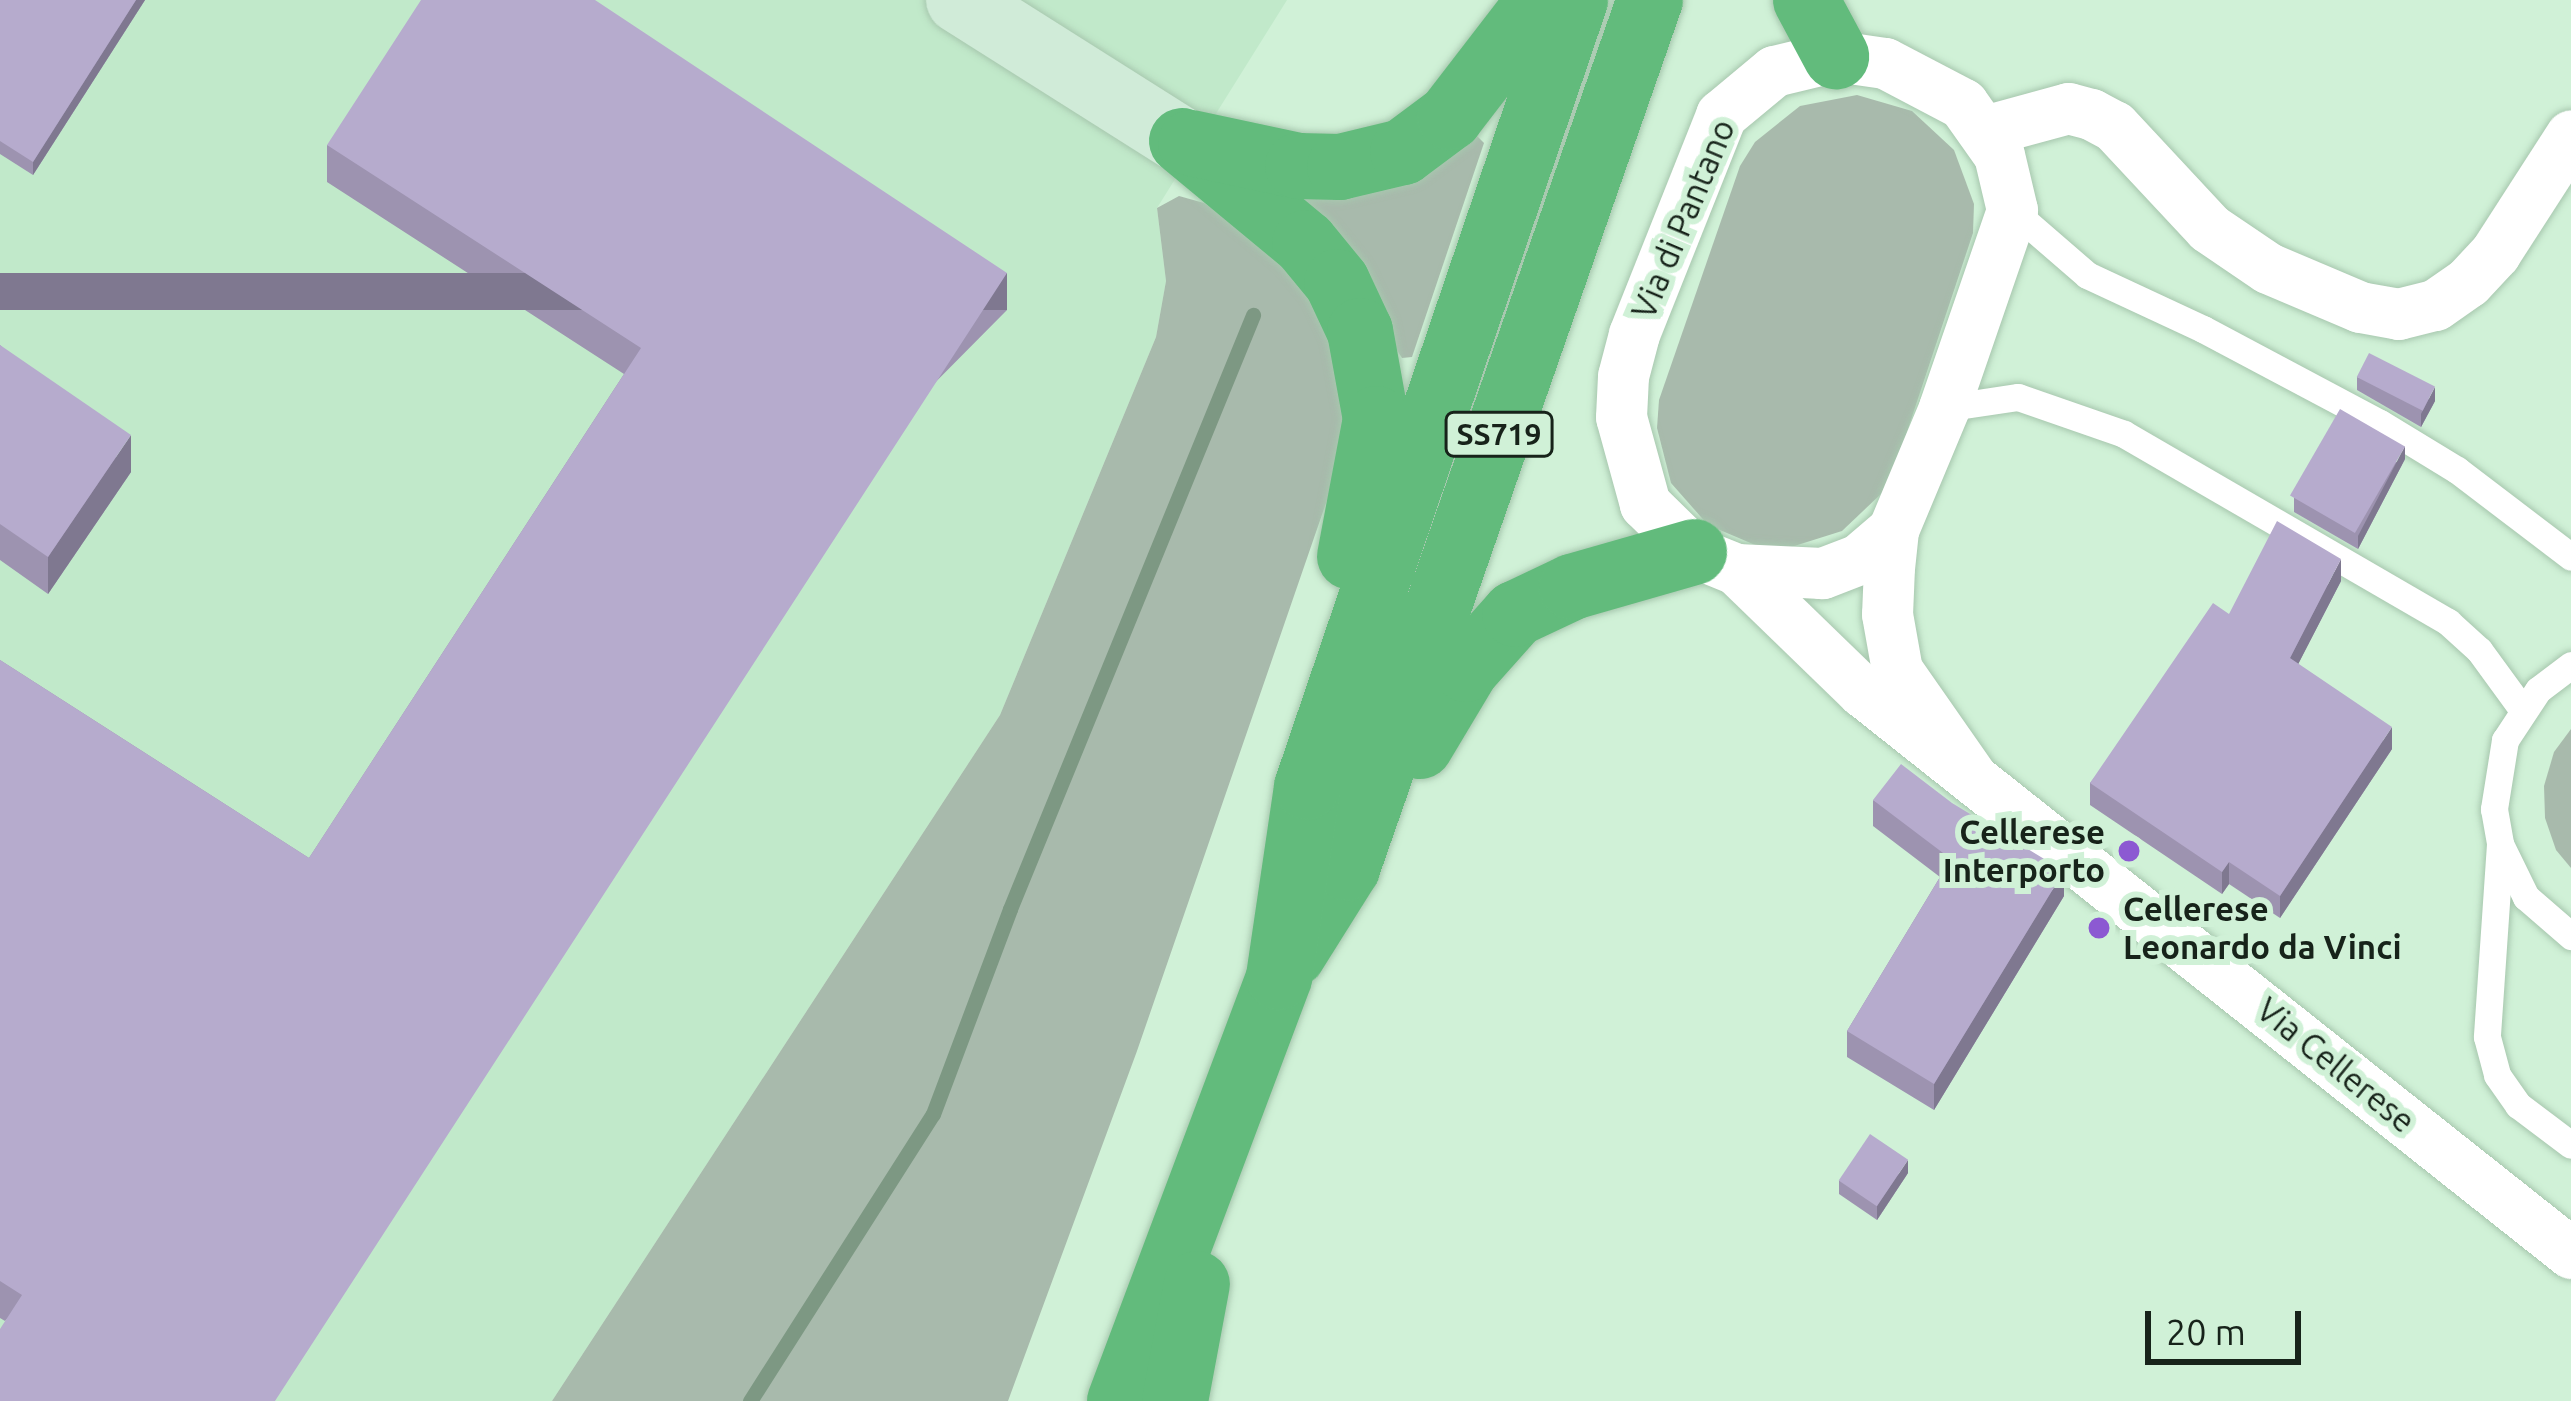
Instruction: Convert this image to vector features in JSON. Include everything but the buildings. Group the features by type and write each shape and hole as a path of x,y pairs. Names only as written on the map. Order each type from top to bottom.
{"highway":[{"path":"1182,141 1298,166 1340,167 1403,152 1450,117 1540,0"},
{"name":"SS719","path":"1120,1401 1279,977 1307,787 1575,0"},
{"name":"SS719","path":"1279,977 1347,868 1650,0"},
{"path":"1182,141 1316,256 1337,282 1370,367 1376,419 1307,787"},
{"path":"1347,868 1466,669 1515,614 1572,586 1715,560"},
{"path":"1074,1401 1226,1127"},
{"path":"1175,1401 1226,1127"}],"street":[{"path":"959,0 1182,141"},
{"name":"Via di Pantano","path":"1971,776 1897,670 1887,614 1893,530 1944,408 2012,210 1999,155 1963,104 1821,28 1721,115 1634,334 1623,376 1621,417 1631,470 1645,504 1862,691 2100,877"},
{"path":"1984,131 2068,108 2091,114 2114,126 2209,228 2268,268 2360,307 2398,314 2435,305 2468,282 2495,253 2571,135"},
{"path":"1715,560 1822,573 1858,560 1893,530"},
{"name":"Via Cellerese","path":"2100,877 2571,1253"}],"lane":[{"path":"2012,210 2086,275 2203,329 2380,423 2457,470 2571,556"},
{"path":"1944,408 2018,397 2124,434 2448,622 2479,650 2522,710"},
{"path":"2571,664 2522,710 2496,774 2494,809 2500,844 2487,1037 2497,1075 2518,1106 2571,1145"},
{"path":"2500,844 2526,897 2571,936"}],"shaded area":[{"path":"0,0 1287,0 1157,208 1166,281 1156,337 1000,715 552,1401 0,1401"},
{"path":"1857,95 1912,111 1954,150 1974,204 1973,233 1895,468 1882,493 1842,531 1788,548 1760,547 1708,525 1671,483 1657,428 1659,400 1740,166 1755,142 1800,106"},
{"path":"1476,135 1484,143 1412,357 1402,358 1297,196"},
{"path":"1179,196 1204,203 1277,251 1343,345 1345,448 1137,1051 1008,1401 552,1401 1000,715 1156,337 1166,281 1157,208"},
{"path":"2571,729 2571,868 2556,850 2545,818 2544,786 2554,752"}],"waterway":[{"path":"750,1401 933,1114 1010,909 1253,315"}],"place":[{"name":"Cellerese Interporto","path":"2129,851"},
{"name":"Cellerese Leonardo da Vinci","path":"2099,928"}]}
